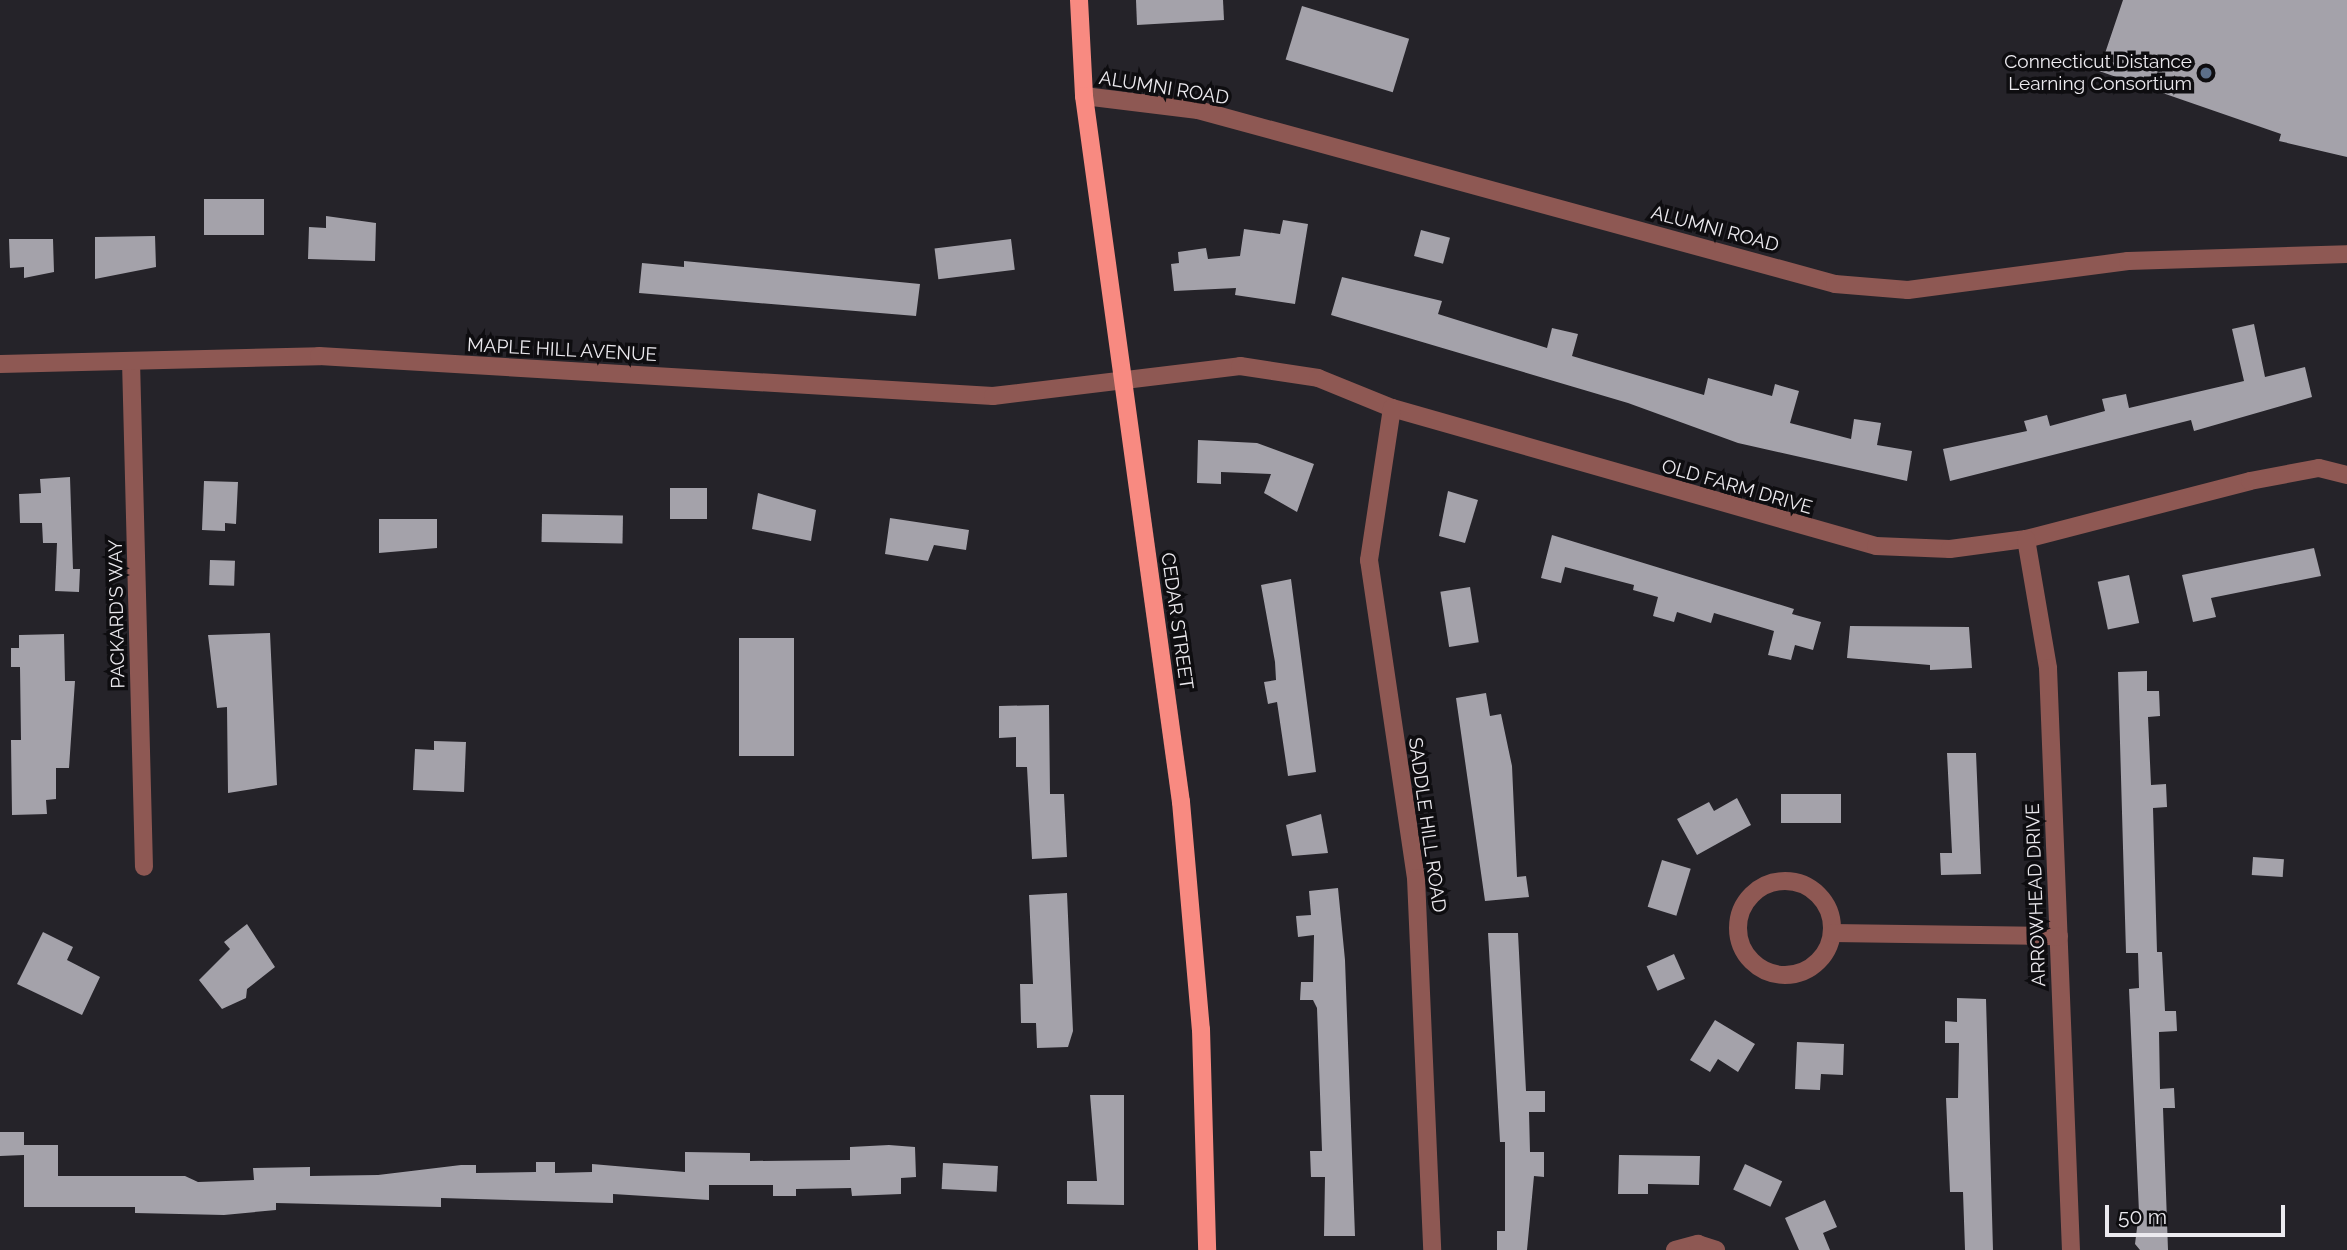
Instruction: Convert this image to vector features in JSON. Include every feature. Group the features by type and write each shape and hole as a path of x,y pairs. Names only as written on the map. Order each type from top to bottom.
{"main road":[{"name":"CEDAR STREET","path":"1079,0 1084,96 1121,382 1181,802 1200,1029 1207,1250"}],"street":[{"name":"ALUMNI ROAD","path":"1084,96 1198,110 1835,284 1908,290 2128,261 2347,254"},
{"name":"MAPLE HILL AVENUE","path":"0,364 319,356 993,396 1121,382"},
{"name":"PACKARD'S WAY","path":"131,361 144,867"},
{"name":"OLD FARM DRIVE","path":"1121,382 1240,366 1318,378 1392,408 1877,547 1950,549 2026,539 2250,481 2319,468 2347,475"},
{"name":"SADDLE HILL ROAD","path":"1392,408 1369,560 1416,878 1432,1250"},
{"name":"ARROWHEAD DRIVE","path":"2026,539 2048,668 2071,1250"},
{"path":"1790,881 1822,899 1832,933 1815,965 1780,975 1749,958 1739,923 1756,891 1790,881"},
{"path":"1832,933 2059,936"},
{"path":"1675,1250 1698,1244 1716,1250"}],"building":[{"path":"1136,0 1223,0 1224,20 1137,25"},
{"path":"2123,0 2347,0 2347,157 2279,141 2281,134 2099,71"},
{"path":"1302,6 1409,39 1393,92 1286,60"},
{"path":"204,199 264,199 264,235 204,235"},
{"path":"326,216 376,223 375,261 308,259 309,227 326,228"},
{"path":"1283,220 1308,224 1295,304 1235,295 1236,288 1174,291 1171,264 1179,263 1178,252 1206,248 1208,259 1240,256 1244,229 1280,234"},
{"path":"1421,230 1450,238 1443,264 1414,256"},
{"path":"155,236 156,267 95,279 95,237"},
{"path":"9,239 53,239 54,272 24,278 24,267 10,268"},
{"path":"1011,239 1015,270 938,279 935,248"},
{"path":"684,261 920,284 916,316 639,293 642,263 684,267"},
{"path":"1342,277 1442,301 1438,314 1547,348 1552,328 1578,334 1572,356 1704,395 1708,378 1772,396 1775,384 1799,391 1790,423 1851,439 1854,419 1881,423 1877,445 1912,451 1907,481 1738,443 1628,403 1331,315"},
{"path":"2254,324 2265,377 2305,367 2312,397 2194,431 2191,420 1950,481 1943,449 2027,431 2024,421 2047,415 2050,426 2105,411 2102,399 2126,394 2129,408 2244,381 2232,329"},
{"path":"1198,440 1257,443 1314,464 1297,512 1264,493 1271,474 1221,472 1221,484 1197,483"},
{"path":"70,477 73,569 80,569 79,592 55,591 57,543 43,543 42,523 20,523 19,494 41,493 40,479"},
{"path":"204,481 238,482 236,524 225,523 225,531 202,530"},
{"path":"670,488 707,488 707,519 670,519"},
{"path":"1448,491 1478,500 1465,543 1439,536"},
{"path":"758,493 816,510 811,541 752,529"},
{"path":"542,514 623,515 622,543 542,542"},
{"path":"890,518 969,530 966,550 934,545 928,561 885,554"},
{"path":"379,519 437,519 437,548 379,553"},
{"path":"1552,535 1794,609 1792,614 1821,622 1813,650 1795,645 1791,660 1768,655 1774,631 1714,613 1711,623 1677,612 1674,622 1653,616 1658,597 1633,590 1634,585 1565,567 1561,583 1541,578"},
{"path":"2314,548 2321,576 2211,598 2216,617 2193,622 2182,575"},
{"path":"210,560 235,561 234,586 209,585"},
{"path":"2129,575 2139,623 2108,630 2098,582"},
{"path":"1291,579 1316,772 1288,776 1277,702 1268,704 1264,682 1276,680 1261,585"},
{"path":"1470,587 1479,642 1449,647 1440,592"},
{"path":"1850,626 1969,627 1972,668 1930,670 1930,665 1847,658"},
{"path":"270,633 277,785 228,793 227,707 217,708 208,635"},
{"path":"64,634 65,681 75,681 69,768 56,768 56,799 46,800 47,814 12,815 11,740 21,740 20,667 11,667 11,648 19,648 19,635"},
{"path":"739,638 794,638 794,756 739,756"},
{"path":"2147,671 2147,691 2159,691 2160,716 2148,717 2151,785 2166,784 2167,807 2153,808 2157,952 2162,952 2165,1011 2176,1011 2177,1031 2159,1032 2160,1089 2174,1088 2175,1108 2163,1108 2168,1250 2140,1250 2135,1244 2139,1212 2129,989 2139,988 2138,953 2126,953 2118,672"},
{"path":"1486,693 1490,716 1501,714 1512,766 1517,877 1526,876 1529,897 1485,901 1456,698"},
{"path":"1049,705 1050,794 1064,794 1067,857 1032,859 1027,767 1016,767 1016,737 999,738 999,706"},
{"path":"434,741 466,742 464,792 413,790 415,749 434,750"},
{"path":"1947,753 1976,753 1981,874 1941,875 1940,853 1952,853"},
{"path":"1781,794 1841,794 1841,823 1781,823"},
{"path":"1737,798 1751,825 1697,855 1677,819 1709,802 1714,811"},
{"path":"1321,814 1328,853 1292,856 1286,825"},
{"path":"2253,857 2284,859 2283,877 2252,875"},
{"path":"1662,860 1691,869 1676,916 1648,907"},
{"path":"1338,888 1345,960 1355,1236 1324,1236 1325,1177 1311,1177 1310,1151 1322,1151 1317,1008 1313,1000 1300,1000 1301,982 1313,982 1314,935 1298,937 1296,916 1311,915 1309,891"},
{"path":"1067,893 1073,1031 1068,1047 1037,1048 1036,1023 1021,1023 1020,984 1033,984 1029,895"},
{"path":"247,924 275,967 247,989 246,998 222,1009 199,980 230,949 224,942"},
{"path":"43,932 73,947 67,960 100,977 82,1015 17,984"},
{"path":"1488,933 1518,933 1526,1091 1545,1091 1545,1112 1529,1112 1530,1152 1544,1152 1544,1177 1534,1176 1527,1250 1497,1250 1497,1231 1505,1231 1505,1142 1500,1142"},
{"path":"1674,954 1685,979 1658,991 1647,966"},
{"path":"1957,998 1986,999 1993,1250 1965,1250 1963,1192 1950,1192 1946,1098 1958,1098 1959,1043 1945,1043 1945,1021 1957,1022"},
{"path":"1715,1020 1755,1044 1738,1072 1718,1059 1710,1072 1690,1060"},
{"path":"1797,1042 1844,1044 1843,1075 1821,1074 1820,1090 1795,1089"},
{"path":"1090,1095 1124,1095 1124,1205 1067,1204 1067,1181 1097,1181"},
{"path":"0,1132 24,1132 24,1145 58,1145 58,1176 185,1176 198,1182 254,1180 253,1168 310,1167 310,1176 378,1175 461,1165 476,1165 476,1173 536,1172 536,1162 555,1162 555,1173 592,1172 592,1164 685,1172 685,1152 750,1153 750,1161 850,1160 850,1147 889,1145 915,1147 916,1177 901,1178 901,1194 852,1196 851,1188 796,1189 796,1196 773,1196 773,1185 709,1185 709,1200 613,1194 613,1203 441,1198 441,1207 276,1203 276,1210 224,1215 135,1213 135,1207 24,1207 24,1155 0,1156"},
{"path":"1619,1155 1700,1156 1699,1185 1648,1184 1648,1194 1618,1194"},
{"path":"943,1163 998,1166 997,1192 942,1189"},
{"path":"1745,1164 1782,1181 1770,1207 1733,1189"},
{"path":"1825,1200 1837,1227 1823,1233 1830,1250 1799,1250 1785,1218"}],"place":[{"name":"Connecticut Distance Learning Consortium","path":"2206,73"}]}
